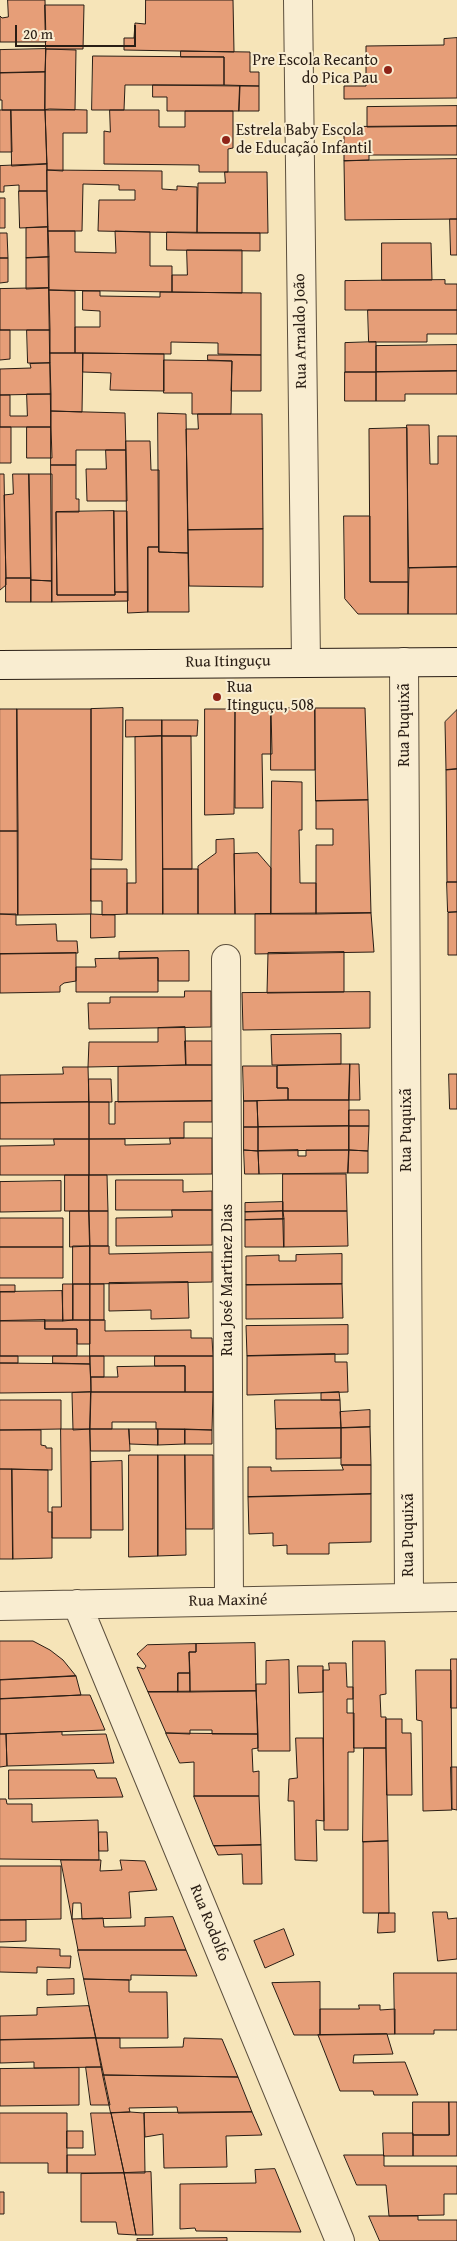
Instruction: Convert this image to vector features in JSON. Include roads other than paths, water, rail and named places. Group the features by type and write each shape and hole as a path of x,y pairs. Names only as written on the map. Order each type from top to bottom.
{"street":[{"name":"Rua Arnaldo João","path":"298,0 306,662"},
{"name":"Rua Puquixã","path":"404,662 409,1598"},
{"name":"Rua Itinguçu","path":"0,665 457,662"},
{"name":"Rua José Martinez Dias","path":"226,959 229,1601"},
{"name":"Rua Maxiné","path":"0,1606 457,1597"},
{"name":"Rua Rodolfo","path":"78,1604 340,2241"}],"place":[{"name":"Pre Escola Recanto do Pica Pau","path":"388,70"},
{"name":"Estrela Baby Escola de Educação Infantil","path":"226,140"},
{"name":"Rua Itinguçu, 508","path":"217,697"}]}
